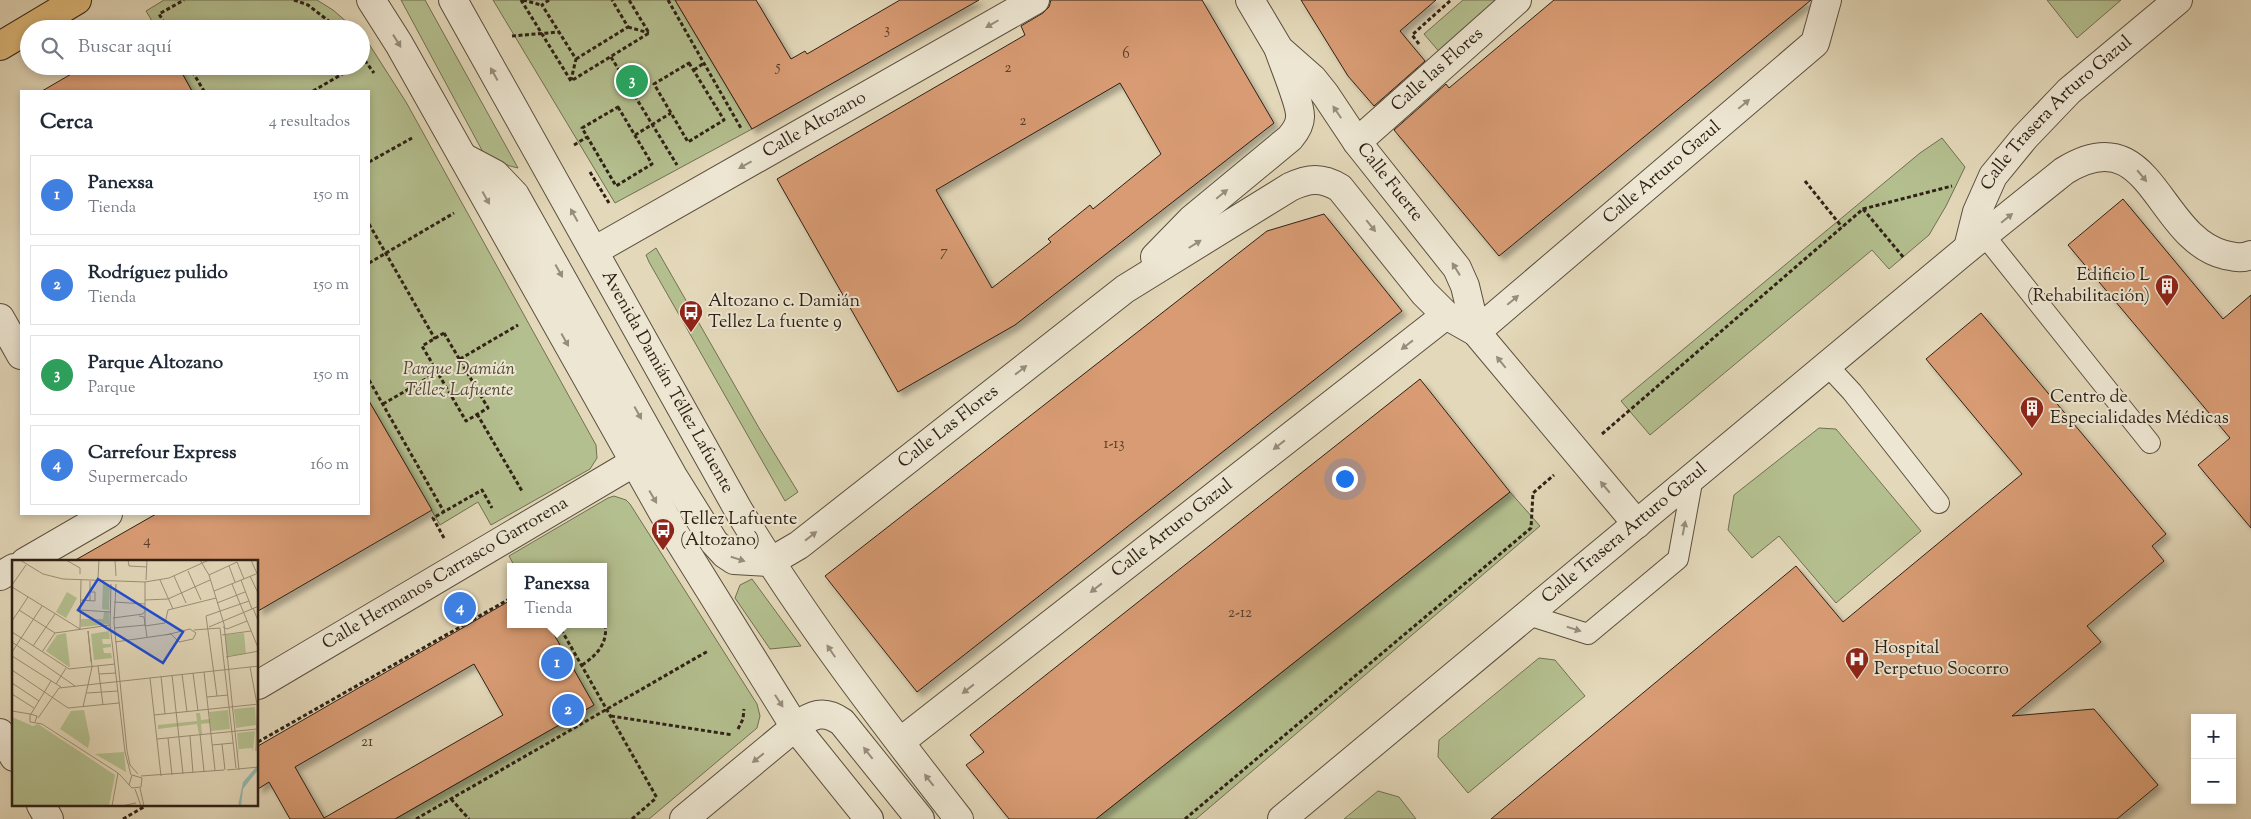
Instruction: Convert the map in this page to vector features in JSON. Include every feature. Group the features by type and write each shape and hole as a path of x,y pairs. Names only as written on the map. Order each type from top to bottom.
{"highway":[{"path":"44,20 77,0"},
{"path":"0,46 20,34"}],"street":[{"path":"371,0 400,44 633,463 675,534 795,727 869,819"},
{"name":"Avenida Damián Téllez Lafuente","path":"453,0 739,511 770,562 836,658 959,819"},
{"name":"Calle Altozano","path":"594,251 1035,0"},
{"name":"Calle Fuerte","path":"1250,0 1279,49 1299,107 1300,118 1297,129"},
{"name":"Calle las Flores","path":"1357,142 1518,0"},
{"name":"Calle Arturo Gazul","path":"1476,332 1815,43 1827,0"},
{"name":"Calle Trasera Arturo Gazul","path":"1976,242 1977,212 1993,176 2025,137 2069,91 2178,0"},
{"name":"Calle Fuerte","path":"1279,49 1313,79 1357,142 1457,268 1465,286 1476,332"},
{"name":"Calle Las Flores","path":"1125,289 1192,219 1290,138 1297,129"},
{"name":"Calle Trasera Arturo Gazul","path":"1282,819 1925,284 2064,171 2080,161 2099,156 2117,158 2134,166 2192,237 2215,252 2242,258 2251,255"},
{"path":"463,157 495,174 516,195 674,478 706,530 725,554 734,560 770,562"},
{"name":"Calle Las Flores","path":"770,562 799,546 1125,289 1290,187 1303,181 1316,179 1329,181 1340,188"},
{"name":"Calle Fuerte","path":"1340,188 1424,293 1446,314 1476,332 1637,524"},
{"name":"Calle Arturo Gazul","path":"900,742 1446,314"},
{"path":"633,463 654,467 674,478"},
{"name":"Calle Hermanos Carrasco Garrorena","path":"259,684 633,463"},
{"path":"28,560 106,515"},
{"path":"0,576 12,569"},
{"path":"684,819 810,716 828,714 842,722 920,819"},
{"path":"0,732 12,753"}],"lane":[{"path":"1976,242 2150,443"},
{"path":"1828,365 1852,392 1940,503"},
{"path":"1528,615 1588,634 1670,566 1678,559 1693,477"}],"path":[{"path":"163,20 159,14 184,0"},
{"path":"294,0 308,5 328,20"},
{"path":"522,0 542,5 576,59"},
{"path":"522,0 571,81"},
{"path":"542,5 549,0"},
{"path":"612,0 628,27 649,33"},
{"path":"629,0 649,33"},
{"path":"668,0 744,132 736,137"},
{"path":"1412,35 1451,0"},
{"path":"571,81 576,59 628,27"},
{"path":"513,44 508,36 558,32"},
{"path":"571,81 649,33"},
{"path":"610,57 680,170"},
{"path":"689,63 694,70 724,120 688,142 654,84 689,63"},
{"path":"694,70 704,63"},
{"path":"370,69 377,76"},
{"path":"194,75 203,90"},
{"path":"315,90 341,75"},
{"path":"618,107 635,135 652,164 616,186 582,128 618,107"},
{"path":"635,135 671,113"},
{"path":"578,152 574,145 587,137"},
{"path":"370,161 412,138"},
{"path":"587,167 610,206"},
{"path":"1185,819 1531,528 1533,494 1863,209 1993,176"},
{"path":"1805,181 1842,227"},
{"path":"1863,209 1925,284"},
{"path":"370,262 454,213"},
{"path":"370,226 435,338"},
{"path":"460,359 518,325"},
{"path":"444,333 488,408 466,421 422,346 435,338 444,333"},
{"path":"383,404 438,372"},
{"path":"370,382 444,512 482,490 495,513"},
{"path":"477,414 525,496"},
{"path":"259,741 507,600"},
{"path":"560,628 657,798"},
{"path":"582,666 599,652 605,640 606,628"},
{"path":"416,819 708,650"},
{"path":"611,716 733,734 740,727 743,719 742,702"},
{"path":"451,799 469,819"},
{"path":"124,819 145,806"}],"green space":[{"path":"164,0 317,0 345,20 152,20 146,11"},
{"path":"401,0 425,0 518,168 484,154"},
{"path":"493,0 675,0 752,129 615,203"},
{"path":"1463,0 1505,0 1442,55 1424,34"},
{"path":"2047,0 2121,0 2077,38"},
{"name":"Parque Damián Téllez Lafuente","path":"370,46 406,102 596,445 597,458 590,469 491,525 478,502 440,525 370,403 370,90 191,90 183,75 370,75"},
{"path":"1942,138 1965,167 1929,235 1889,269 1872,250 1650,435 1621,401 1920,153"},
{"path":"656,248 759,428 798,492 785,501 649,262 646,255"},
{"path":"1819,428 1836,429 1921,531 1836,603 1779,536 1752,558 1728,530 1734,495"},
{"path":"1510,492 1540,526 1196,819 1096,819"},
{"path":"614,496 626,500 630,504 757,704 760,716 757,728 649,819 395,819 594,705 550,628 607,628 607,563 513,563 509,556"},
{"path":"752,579 801,646 770,649 735,598 740,585"},
{"path":"1539,658 1555,660 1585,696 1468,793 1438,757 1439,740"},
{"path":"1378,791 1399,797 1416,819 1344,819"}],"building":[{"path":"675,0 756,0 791,59 805,51 807,54 900,0 979,0 752,129"},
{"path":"1051,0 1202,0 1274,123 1015,325 898,392 777,179 1025,35 1021,26 1043,13 1049,7","holes":["1120,83 1161,154 1093,209 1090,205 1048,239 1051,242 992,288 936,190"]},
{"path":"1301,0 1436,0 1400,31 1425,61 1374,106 1348,76"},
{"path":"1554,0 1811,0 1499,256 1394,130 1446,84 1449,88"},
{"path":"70,75 183,75 191,90 44,90"},
{"name":"Edificio L (Rehabilitación)","path":"2123,199 2223,319 2251,295 2251,528 2198,465 2230,438 2068,245"},
{"path":"1324,214 1402,311 917,692 825,576 1267,231"},
{"name":"Hospital Perpetuo Socorro","path":"1981,313 2166,534 2152,546 2164,561 2087,626 2101,642 2012,716 2094,709 2158,785 2117,819 1491,819 1796,566 1843,622 2022,474 1926,359"},
{"path":"1420,379 1510,492 1096,819 1009,819 966,765 984,752 970,735"},
{"path":"370,403 432,510 259,610 259,560 76,560 154,515 370,515"},
{"path":"507,602 507,628 550,628 594,705 395,819 290,819 269,782 259,788 259,745","holes":["474,664 503,715 324,818 295,767"]}],"place":[{"name":"Parque Altozano","path":"632,81"},
{"name":"Edificio L (Rehabilitación)","path":"2167,307"},
{"name":"Altozano c. Damián Tellez La fuente 9","path":"691,333"},
{"name":"Centro de Especialidades Médicas","path":"2032,429"},
{"name":"Tellez Lafuente (Altozano)","path":"663,551"},
{"name":"Carrefour Express","path":"460,608"},
{"name":"Panexsa","path":"557,663"},
{"name":"Hospital Perpetuo Socorro","path":"1857,680"},
{"name":"Rodríguez pulido","path":"568,710"}]}
